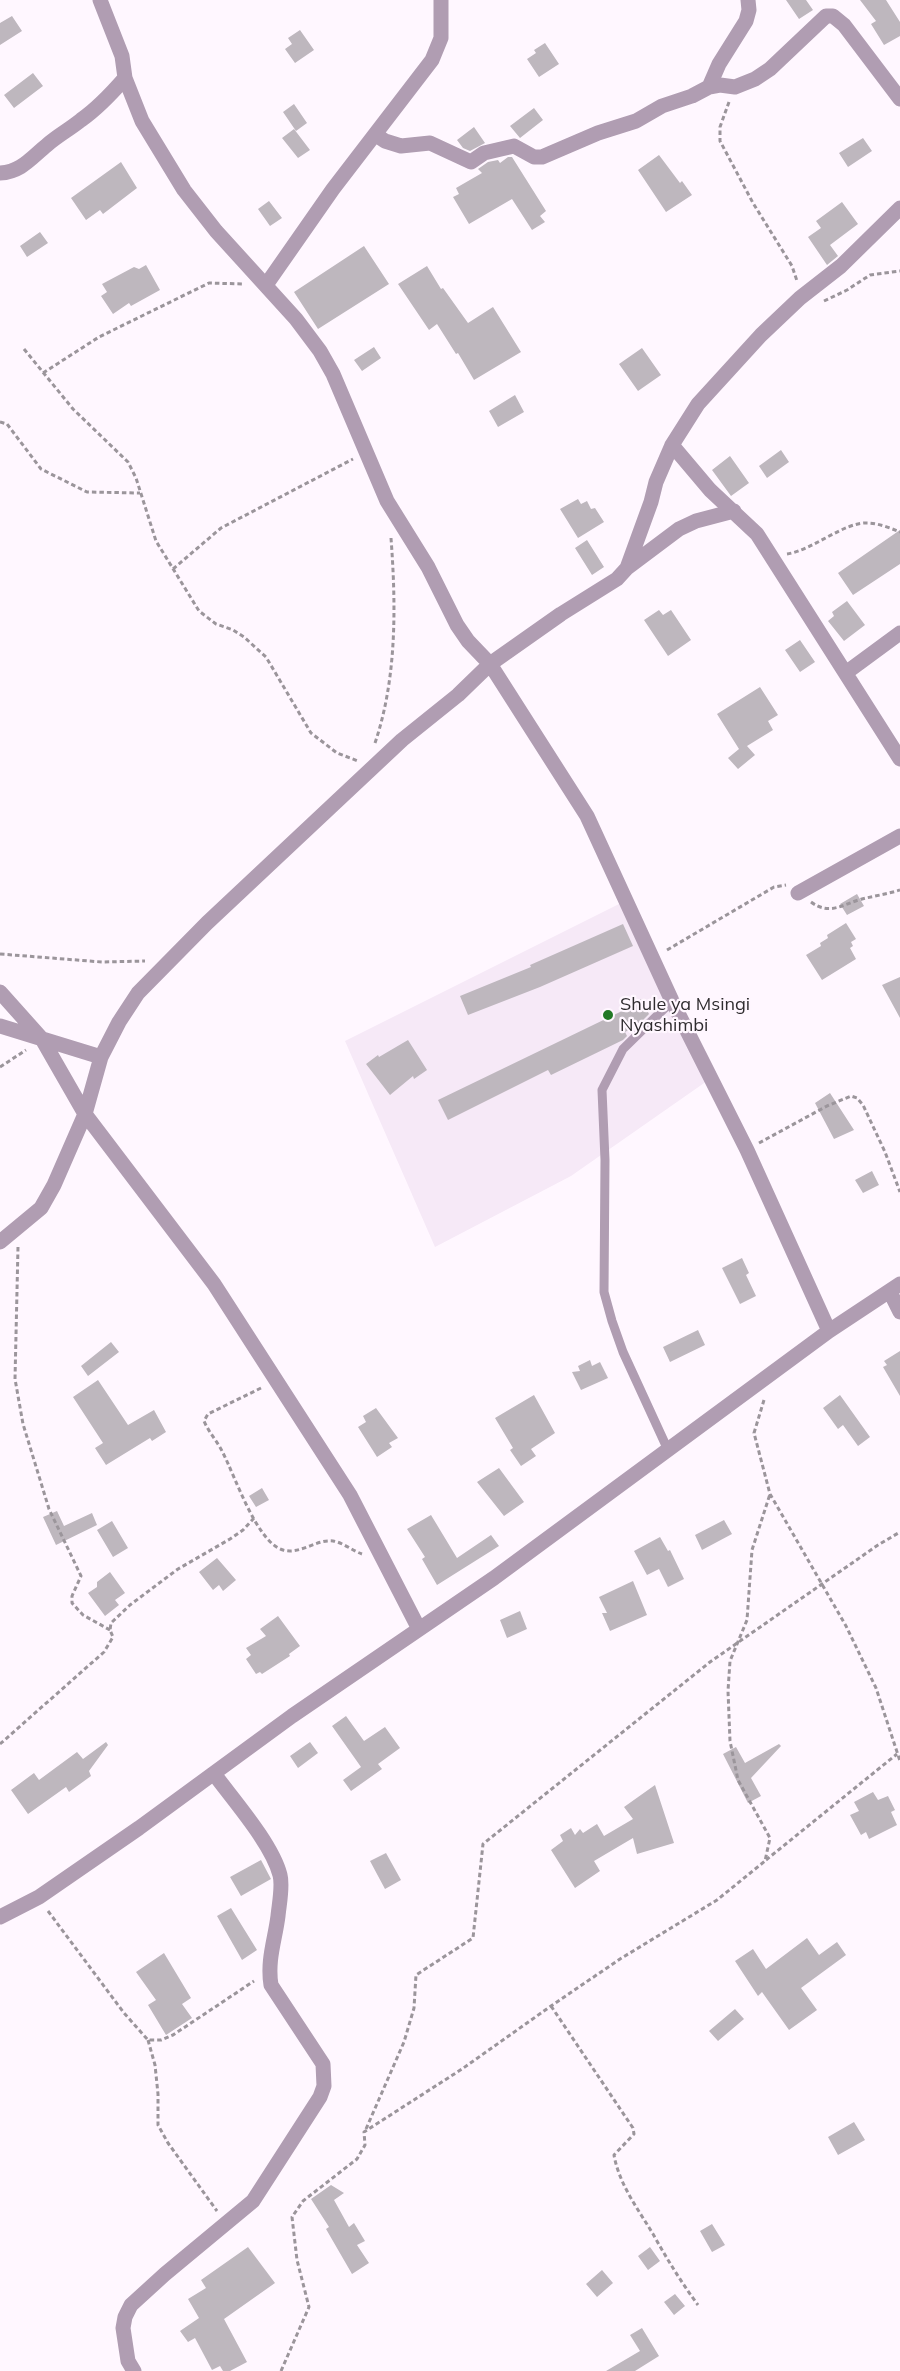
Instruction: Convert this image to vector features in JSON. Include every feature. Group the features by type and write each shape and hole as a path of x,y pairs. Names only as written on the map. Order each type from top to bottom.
{"street":[{"path":"100,0 122,56 126,78 142,121 184,190 216,231 266,285 320,351 333,374 387,501 428,567 468,641 490,664 586,816 672,1002 747,1150 829,1331"},
{"path":"266,285 333,189 432,60 441,38 441,0"},
{"path":"709,87 719,64 746,21 749,10 748,0"},
{"path":"376,135 385,141 401,146 430,144 471,162 484,153 514,146 534,157 542,157 598,133 636,121 662,106 692,96 709,87 720,85 735,87 755,79 770,69 818,21 826,16 833,16 844,25 900,99"},
{"path":"0,173 13,172 29,163 47,144 104,101 126,78"},
{"path":"627,568 656,482 672,445 698,404 726,372 800,298 841,266 900,208"},
{"path":"672,445 710,489 757,534 847,672 900,759"},
{"path":"0,1242 41,1208 85,1114 101,1057 119,1022 138,993 168,961 402,740 458,695 490,664 561,614 617,579 627,568 679,529 734,511"},
{"path":"847,672 900,633"},
{"path":"798,893 900,836"},
{"path":"0,992 42,1039 85,1114 214,1284 350,1495 419,1629"},
{"path":"0,1026 101,1057"},
{"path":"0,1917 39,1897 215,1775 292,1716 494,1578 829,1331 895,1288 900,1312"},
{"path":"134,2371 128,2361 123,2328 125,2317 131,2306 225,2222 253,2201 320,2097 324,2086 323,2064 271,1985 270,1953 278,1917 280,1877 270,1852 215,1775"}],"lane":[{"path":"668,1450 623,1352 604,1292 605,1160 602,1090 623,1049 672,1002"}],"path":[{"path":"735,87 720,127 720,141 726,157 792,266 800,298"},
{"path":"818,303 847,290 870,275 900,271"},
{"path":"43,373 99,337 209,283 266,285"},
{"path":"24,349 73,409 128,462 156,541 199,611 216,624 233,630 266,657 311,733 337,753 368,765 364,776"},
{"path":"0,422 7,424 41,469 78,488 87,492 140,493"},
{"path":"172,570 221,528 366,453"},
{"path":"772,555 803,550 849,528 866,523 900,532"},
{"path":"374,747 380,729 389,681 394,627 394,574 390,532"},
{"path":"652,959 774,887 784,884 816,906 833,909 900,890"},
{"path":"0,954 102,962 168,961"},
{"path":"0,1067 42,1039"},
{"path":"747,1150 827,1106 851,1096 863,1104 900,1192"},
{"path":"18,1228 15,1379 23,1424 49,1509 81,1576 72,1596 72,1603 83,1615 110,1630"},
{"path":"771,1375 754,1433 770,1494 846,1626 876,1688 900,1761"},
{"path":"276,1381 208,1414 204,1419 226,1458 254,1518 268,1539 284,1551 296,1551 334,1541 354,1551 384,1561"},
{"path":"765,1861 770,1838 738,1780 730,1741 728,1691 730,1661 747,1620 752,1550 770,1494"},
{"path":"0,1744 104,1652 113,1637 110,1630 111,1623 130,1605 178,1569 237,1535 254,1518"},
{"path":"281,2371 309,2307 297,2260 292,2217 303,2201 357,2159 365,2145 364,2135 404,2042 414,2008 416,1975 473,1938 483,1844 710,1662 900,1532"},
{"path":"364,2135 364,2132 378,2121 462,2069 550,2006 717,1900 897,1754"},
{"path":"39,1897 117,2005 148,2040 155,2065 158,2125 168,2143 225,2222"},
{"path":"148,2040 161,2040 173,2035 269,1972"},
{"path":"550,2006 633,2128 634,2134 614,2155 618,2169 626,2190 668,2263 698,2305"}],"shaded area":[{"path":"621,903 707,1081 571,1176 435,1247 345,1041"}],"building":[{"path":"786,0 806,0 813,10 799,19"},
{"path":"860,0 886,0 900,22 900,36 884,45 871,24 876,21"},
{"path":"12,16 22,31 0,45 0,23"},
{"path":"300,30 314,50 295,63 285,49 292,44 288,38"},
{"path":"545,43 559,64 539,77 527,59 536,53 534,50"},
{"path":"33,73 43,86 14,108 4,95"},
{"path":"294,104 307,123 296,131 283,112"},
{"path":"534,108 543,120 520,138 510,126"},
{"path":"474,127 485,143 470,151 463,148 457,140"},
{"path":"294,129 310,150 298,158 282,138"},
{"path":"863,138 872,151 848,167 839,153"},
{"path":"659,155 692,195 666,212 638,170"},
{"path":"512,157 546,211 540,216 545,222 532,230 512,199 469,224 453,197 459,194 456,188 482,173 478,169 488,162 498,160 500,163"},
{"path":"121,162 137,188 103,214 100,210 86,220 71,198"},
{"path":"269,201 282,218 270,226 258,209"},
{"path":"842,202 858,224 830,245 838,256 827,265 808,237 821,228 816,221"},
{"path":"40,232 48,243 27,257 20,246"},
{"path":"364,246 389,284 318,329 294,292"},
{"path":"146,265 160,290 131,306 129,303 113,314 101,296 107,292 102,284 134,267 139,269"},
{"path":"427,266 441,289 443,288 468,323 493,307 521,352 474,380 437,324 429,330 398,284"},
{"path":"374,347 381,358 362,371 354,360"},
{"path":"642,348 661,375 638,391 619,364"},
{"path":"515,395 524,412 498,427 489,411"},
{"path":"781,450 789,462 767,478 759,466"},
{"path":"730,456 749,483 731,496 712,470"},
{"path":"578,499 581,504 587,501 591,509 595,508 604,522 578,538 560,509"},
{"path":"900,530 900,564 853,595 838,573"},
{"path":"587,540 604,567 592,575 575,548"},
{"path":"847,601 865,625 844,641 828,621 834,616 832,612"},
{"path":"659,610 663,615 671,610 691,640 668,656 644,620"},
{"path":"800,640 815,662 800,672 785,650"},
{"path":"760,687 778,715 768,721 773,730 747,746 755,755 738,769 728,758 739,749 717,714"},
{"path":"857,894 864,906 847,915 840,904"},
{"path":"846,923 856,939 851,942 853,946 850,948 856,959 822,980 806,955 821,946 820,943 828,938 827,935"},
{"path":"623,924 633,946 540,987 468,1015 460,996 531,967 530,965"},
{"path":"900,977 900,1018 882,985"},
{"path":"641,999 649,1014 638,1025 625,1032 627,1036 623,1040 551,1075 548,1070 448,1120 438,1100 620,1012"},
{"path":"408,1040 427,1070 414,1079 413,1076 390,1095 366,1064 378,1055 379,1057"},
{"path":"830,1093 854,1130 834,1139 815,1103"},
{"path":"872,1171 879,1185 863,1193 855,1180"},
{"path":"742,1258 749,1273 746,1275 756,1296 740,1304 722,1268"},
{"path":"698,1330 705,1345 670,1362 663,1347"},
{"path":"111,1342 119,1352 88,1376 81,1366"},
{"path":"900,1351 900,1396 883,1367 887,1365 884,1361"},
{"path":"590,1360 592,1366 600,1362 608,1378 581,1390 572,1372 580,1371 578,1366"},
{"path":"98,1380 128,1425 154,1410 166,1432 152,1441 150,1438 106,1465 95,1448 103,1443 73,1397"},
{"path":"534,1395 555,1433 531,1449 536,1456 521,1466 510,1450 513,1448 495,1418"},
{"path":"840,1395 870,1437 858,1446 843,1425 838,1429 823,1408"},
{"path":"376,1408 398,1438 389,1443 392,1447 377,1457 358,1427 366,1422 363,1416"},
{"path":"499,1468 524,1502 504,1516 477,1482"},
{"path":"262,1488 269,1500 256,1507 249,1496"},
{"path":"57,1511 64,1526 92,1513 97,1525 56,1545 43,1517"},
{"path":"431,1515 457,1558 491,1535 499,1546 437,1585 422,1559 425,1557 407,1529"},
{"path":"724,1520 732,1534 702,1550 695,1535"},
{"path":"112,1521 128,1548 113,1557 97,1530"},
{"path":"660,1537 668,1551 670,1550 684,1579 668,1587 659,1569 647,1575 634,1551"},
{"path":"217,1558 236,1580 223,1591 219,1585 213,1590 199,1572"},
{"path":"110,1572 125,1593 115,1600 119,1605 105,1616 88,1593 97,1587 97,1582"},
{"path":"633,1581 647,1615 610,1631 602,1613 607,1613 599,1597"},
{"path":"520,1611 527,1629 507,1638 500,1620"},
{"path":"278,1616 300,1646 289,1654 290,1656 262,1674 260,1672 256,1674 246,1659 251,1655 246,1648 266,1636 260,1629"},
{"path":"346,1716 364,1741 385,1727 400,1748 378,1764 382,1769 351,1791 343,1780 361,1767 332,1726"},
{"path":"106,1742 108,1745 89,1771 91,1776 69,1792 66,1787 28,1814 11,1790 34,1773 39,1780 77,1752 83,1759"},
{"path":"310,1742 318,1753 298,1768 290,1756"},
{"path":"779,1744 781,1746 751,1778 761,1796 748,1803 723,1754 736,1747 745,1763"},
{"path":"655,1785 674,1843 637,1854 633,1838 594,1861 600,1871 575,1888 551,1850 563,1841 560,1835 571,1828 575,1835 580,1829 583,1833 597,1824 604,1836 633,1819 624,1807"},
{"path":"873,1792 878,1800 888,1796 895,1810 891,1812 897,1825 869,1839 866,1832 861,1835 850,1815 859,1811 854,1802"},
{"path":"386,1853 401,1880 385,1889 370,1861"},
{"path":"261,1860 271,1879 241,1896 230,1877"},
{"path":"231,1908 257,1950 242,1960 217,1916"},
{"path":"807,1938 819,1955 837,1942 846,1955 801,1988 817,2010 789,2030 762,1992 758,1996 735,1961 753,1949 766,1969"},
{"path":"164,1953 191,1998 182,2004 192,2018 166,2035 148,2005 156,2000 136,1972"},
{"path":"735,2009 744,2019 718,2041 709,2031"},
{"path":"854,2122 865,2140 838,2155 828,2137"},
{"path":"331,2185 344,2193 334,2200 349,2227 354,2223 365,2241 357,2245 369,2263 352,2274 326,2229 329,2227 311,2199"},
{"path":"712,2224 725,2245 712,2252 700,2231"},
{"path":"248,2247 275,2283 224,2319 247,2362 230,2371 223,2371 220,2366 212,2370 195,2338 188,2342 180,2331 199,2318 188,2299 206,2288 201,2280"},
{"path":"650,2247 660,2261 648,2270 638,2256"},
{"path":"602,2270 613,2283 597,2297 586,2284"},
{"path":"675,2294 685,2306 674,2315 664,2302"},
{"path":"642,2328 659,2356 635,2371 606,2371 640,2351 630,2335"}],"place":[{"name":"Shule ya Msingi Nyashimbi","path":"608,1015"}]}
